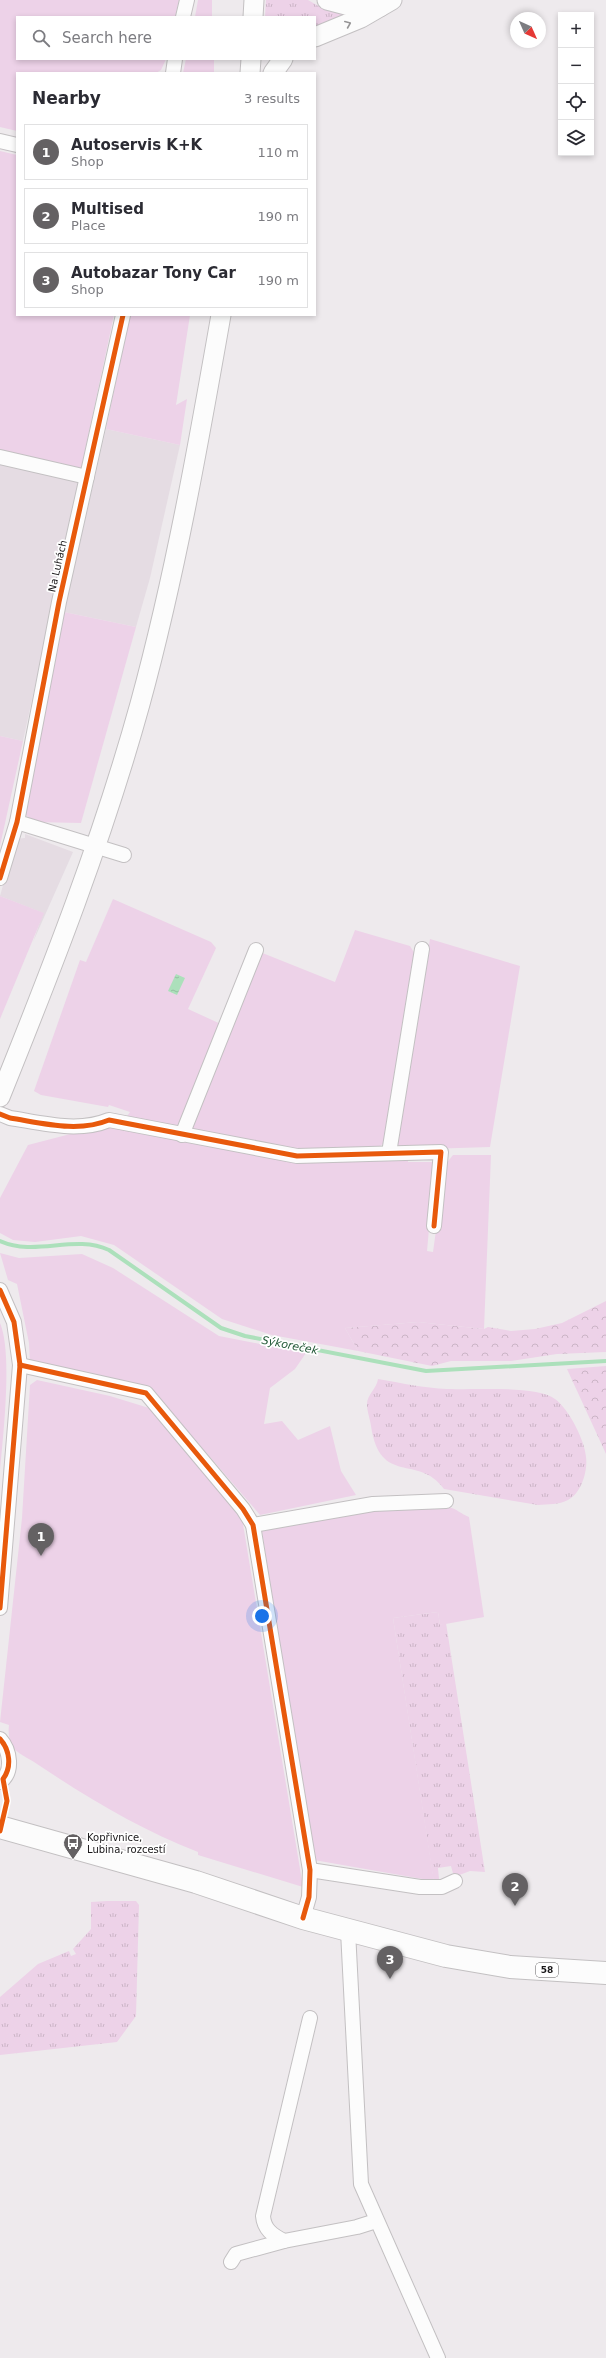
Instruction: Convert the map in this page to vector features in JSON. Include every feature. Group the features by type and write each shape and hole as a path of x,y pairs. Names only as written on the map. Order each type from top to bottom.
{"main road":[{"path":"253,16 254,0"},
{"path":"327,0 346,5 386,3"},
{"path":"316,37 361,18 386,3"},
{"path":"250,72 251,60"},
{"path":"274,72 282,60"},
{"path":"0,1097 48,979 96,847 140,704 169,590 194,472 221,316"},
{"name":"58","path":"0,1827 196,1882 303,1918 446,1956 510,1967 606,1973"}],"street":[{"path":"183,16 187,0"},
{"path":"172,72 175,60"},
{"path":"0,141 16,145"},
{"name":"Na Luhách","path":"0,878 17,822 59,602 123,316"},
{"path":"0,457 87,477"},
{"path":"17,822 124,855"},
{"path":"389,1154 422,949"},
{"path":"182,1135 256,950"},
{"path":"0,1114 10,1118 76,1127 110,1120 297,1156 441,1152 434,1226"},
{"path":"0,1290 14,1322 20,1365 3,1535 0,1608"},
{"path":"20,1365 146,1393 243,1509 253,1525 310,1870 309,1897 303,1918"},
{"path":"253,1525 373,1504 446,1501"},
{"path":"0,1739 4,1743 9,1761 7,1774 0,1782"},
{"path":"310,1870 420,1887 442,1887 455,1881"},
{"path":"348,1931 361,2184 376,2221 415,2302 438,2358"},
{"path":"284,2241 268,2230 264,2223 263,2216 310,2018"},
{"path":"231,2262 236,2254 284,2241 357,2227 376,2221"}],"shaded area":[{"path":"106,429 180,445 150,578 136,627 64,612"},
{"path":"0,460 80,478 23,741 0,736"},
{"path":"25,834 73,852 33,942 43,913 0,896 16,839 25,838"}],"green space":[{"path":"0,0 179,0 175,16 16,16 16,60 166,60 161,70 158,72 16,72 16,131 0,127"},
{"path":"198,0 212,0 212,16 195,16"},
{"path":"266,0 308,0 322,8 345,14 341,19 316,29 316,16 265,16"},
{"path":"186,60 214,60 214,72 183,72"},
{"path":"0,151 16,155 16,316 114,316 81,469 0,452"},
{"path":"130,316 190,316 176,405 187,399 180,445 106,429"},
{"path":"64,612 136,627 81,823 33,822 22,811"},
{"path":"0,736 23,741 0,846"},
{"path":"0,896 44,913 0,1019"},
{"path":"113,899 211,942 216,948 188,1009 223,1025 182,1126 174,1128 125,1119 130,1112 109,1105 108,1107 41,1095 34,1091 80,960 86,962"},
{"path":"355,930 410,946 415,954 384,1143 375,1150 341,1151 270,1148 189,1132 260,952 335,982"},
{"path":"430,939 520,966 490,1147 395,1150"},
{"path":"115,1125 300,1160 408,1159 408,1162 435,1162 427,1251 433,1252 445,1165 453,1155 491,1155 484,1329 418,1322 345,1328 358,1351 272,1335 222,1319 114,1245 81,1236 35,1242 13,1240 0,1233 0,1198 28,1145 82,1131 103,1130"},
{"path":"0,1253 19,1258 82,1254 113,1268 219,1336 306,1353 295,1369 270,1388 264,1424 282,1421 298,1440 330,1426 341,1471 356,1495 260,1515 154,1392 30,1362 29,1343 17,1284 8,1280"},
{"path":"606,1301 606,1352 557,1354 511,1361 451,1361 432,1366 358,1351 345,1328 418,1322 484,1329 488,1327 511,1331 535,1329 562,1323"},
{"path":"0,1323 4,1337 7,1375 0,1473"},
{"path":"606,1366 606,1454 567,1369"},
{"path":"378,1379 438,1388 520,1390 546,1395 555,1399 566,1410 583,1443 586,1469 583,1482 577,1493 565,1502 538,1505 444,1489 434,1478 412,1469 391,1463 383,1457 376,1445 367,1409 367,1401"},
{"path":"37,1380 110,1396 149,1408 242,1518 303,1887 198,1855 198,1852 156,1834 95,1801 20,1753 12,1746 9,1736 9,1725 0,1722 22,1518 30,1385"},
{"path":"449,1507 469,1517 484,1617 440,1625 438,1612 393,1618 434,1881 314,1860 262,1531 376,1508"},
{"path":"438,1612 440,1625 446,1623 485,1872 470,1871 454,1877 451,1866 438,1868 439,1879 434,1883 393,1618"},
{"path":"136,1901 139,1905 136,2016 117,2042 0,2055 0,1997 38,1964 69,1951 71,1956 76,1954 73,1949 91,1929 91,1902"}],"water":[{"path":"176,974 185,978 177,995 168,991"}],"waterway":[{"name":"Sýkoreček","path":"0,1241 27,1247 82,1244 109,1250 221,1328 245,1336 426,1371 606,1361"}],"cycle path":[{"path":"0,878 17,822 59,602 123,316"},
{"path":"0,1114 10,1118 60,1126 85,1126 109,1120 297,1156 441,1152 434,1226"},
{"path":"0,1290 14,1322 20,1365 0,1608"},
{"path":"20,1365 146,1393 243,1509 253,1525 310,1870 309,1897 303,1918"},
{"path":"0,1739 6,1748 9,1759 8,1769 3,1779 7,1801 0,1831"}],"place":[{"name":"Autoservis K+K","path":"41,1556"},
{"name":"Kopřivnice, Lubina, rozcestí","path":"73,1860"},
{"name":"Multised","path":"515,1906"},
{"name":"Autobazar Tony Car","path":"390,1979"}]}
